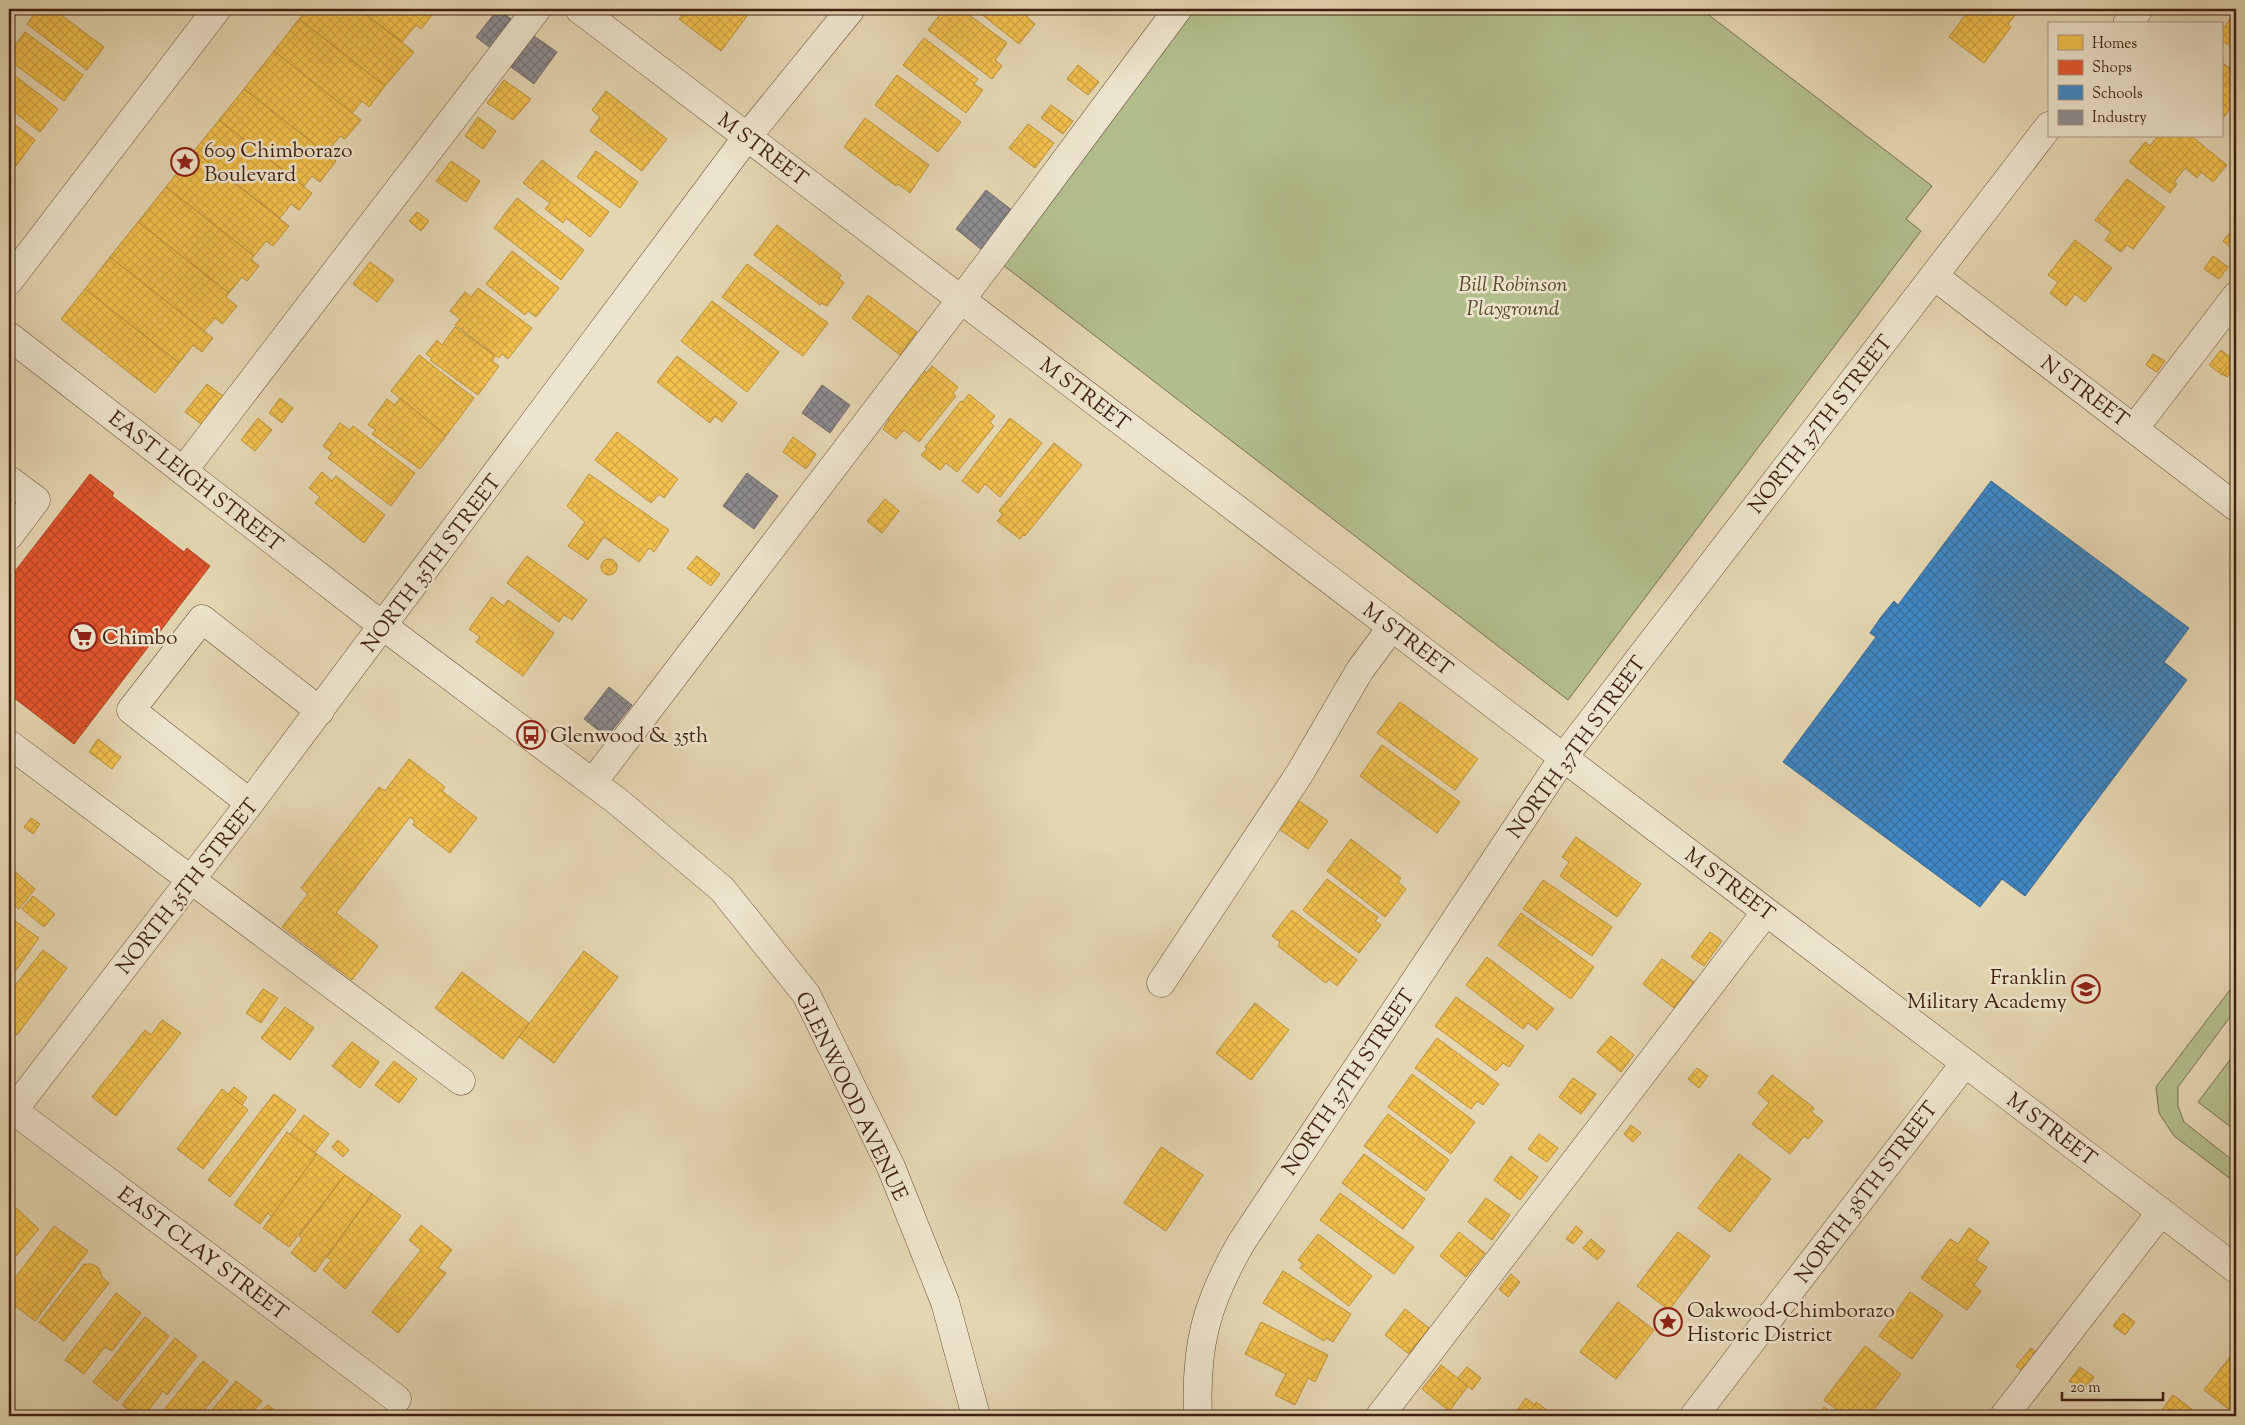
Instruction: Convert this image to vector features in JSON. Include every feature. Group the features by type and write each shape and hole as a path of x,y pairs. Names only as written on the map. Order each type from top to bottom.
{"street":[{"path":"9,281 218,9"},
{"path":"183,471 538,9"},
{"name":"M STREET","path":"579,9 2236,1269"},
{"name":"NORTH 35TH STREET","path":"10,1111 192,881 747,137 851,9"},
{"path":"593,782 961,299 1178,9"},
{"path":"2129,22 2139,9"},
{"name":"NORTH 37TH STREET","path":"1198,1416 1196,1381 1201,1340 1210,1305 1224,1273 1246,1235 1563,758 2048,127"},
{"name":"N STREET","path":"1934,276 2236,507"},
{"path":"2134,428 2236,296"},
{"name":"EAST LEIGH STREET","path":"9,336 383,626"},
{"path":"9,480 36,500 9,536"},
{"path":"250,803 131,710 202,619 320,711"},
{"name":"GLENWOOD AVENUE","path":"383,626 593,782 722,889 806,994 891,1167 945,1302 976,1416"},
{"path":"1161,983 1300,774 1360,670 1392,627"},
{"path":"9,744 461,1081"},
{"path":"1380,1416 1766,912"},
{"name":"NORTH 38TH STREET","path":"1694,1416 1965,1062"},
{"name":"EAST CLAY STREET","path":"10,1111 396,1399"},
{"path":"2004,1416 2161,1212"}],"green space":[{"name":"Bill Robinson Playground","path":"1194,9 1701,9 1932,186 1906,219 1921,231 1568,700 1003,265"},
{"path":"2236,982 2236,1009 2178,1087 2178,1106 2184,1122 2236,1163 2236,1183 2174,1136 2159,1113 2156,1087"},
{"path":"2236,1052 2236,1131 2198,1102"}],"building: Homes":[{"path":"38,9 53,9 104,47 87,70 27,24"},
{"path":"307,9 359,9 414,52 385,86 299,19"},
{"path":"359,9 427,9 433,14 421,29 416,25 402,42"},
{"path":"679,9 737,9 747,16 721,51 679,19 684,13"},
{"path":"944,9 961,9 1007,43 995,60 1002,66 992,79 928,30"},
{"path":"975,9 1030,9 1032,10 1027,17 1035,24 1019,44"},
{"path":"1968,9 2009,9 2016,14 2008,24 2011,27 1984,63 1949,37"},
{"path":"2233,15 2236,18 2236,50 2222,41 2222,31"},
{"path":"299,19 385,86 369,107 362,101 352,113 274,51"},
{"path":"25,32 83,75 64,101 9,60 9,53"},
{"path":"924,38 978,79 974,84 983,90 966,113 903,65"},
{"path":"274,51 361,120 345,139 340,136 326,153 244,89"},
{"path":"2222,63 2236,73 2236,101 2222,120"},
{"path":"1078,65 1099,82 1088,95 1067,79"},
{"path":"9,71 58,109 40,132 9,108"},
{"path":"897,75 961,122 938,152 875,105"},
{"path":"504,80 531,99 513,120 487,103"},
{"path":"244,89 336,161 320,182 312,176 304,186 219,120"},
{"path":"606,91 667,139 642,171 590,131 600,117 592,110"},
{"path":"1051,105 1073,121 1063,134 1041,118"},
{"path":"478,117 496,131 483,149 465,136"},
{"path":"865,118 929,165 910,193 898,184 896,186 844,147"},
{"path":"9,120 35,140 16,166 9,161"},
{"path":"219,120 312,193 299,210 291,204 280,218 194,151"},
{"path":"1028,124 1054,143 1035,168 1009,148"},
{"path":"2156,138 2193,138 2227,165 2213,182 2201,172 2197,178 2185,168 2174,182 2177,184 2170,193 2129,162 2145,142 2150,146"},
{"path":"194,151 289,226 273,246 266,241 254,256 166,187"},
{"path":"596,151 638,182 620,208 577,177"},
{"path":"542,160 609,212 590,237 566,218 563,223 545,209 550,203 523,183"},
{"path":"451,161 480,181 466,202 436,181"},
{"path":"2127,179 2165,207 2133,249 2127,245 2121,252 2105,240 2111,232 2095,220"},
{"path":"166,187 254,256 251,259 259,266 247,281 242,277 229,293 138,222"},
{"path":"517,198 584,250 561,280 494,228"},
{"path":"417,212 429,221 421,231 409,221"},
{"path":"138,222 229,293 226,297 237,306 222,324 215,318 204,331 110,257"},
{"path":"777,225 841,275 839,278 844,283 827,306 821,303 820,305 754,255"},
{"path":"2233,229 2236,231 2235,251 2223,241"},
{"path":"2075,240 2112,268 2085,302 2075,294 2066,306 2050,293 2058,282 2048,275"},
{"path":"512,251 559,288 536,317 528,311 525,315 486,284"},
{"path":"2213,256 2228,267 2219,279 2204,269"},
{"path":"110,257 213,338 202,352 193,345 179,363 85,289"},
{"path":"370,262 394,280 377,302 353,284"},
{"path":"747,264 828,323 803,356 722,297"},
{"path":"478,288 532,328 508,359 502,354 499,358 455,325 460,319 450,311 465,292 471,297"},
{"path":"85,289 179,363 155,393 61,319"},
{"path":"868,295 917,332 900,355 852,318"},
{"path":"712,301 779,352 747,392 681,341"},
{"path":"455,327 495,356 492,361 499,366 478,395 430,360 432,358 426,354 437,340 442,345"},
{"path":"2221,350 2234,360 2222,375 2209,365"},
{"path":"2153,354 2165,361 2157,372 2146,365"},
{"path":"419,355 474,398 446,436 391,391"},
{"path":"677,356 737,403 722,422 715,416 710,423 657,382"},
{"path":"2234,360 2236,366 2227,377 2222,374"},
{"path":"932,366 958,387 953,393 956,396 919,442 904,430 896,439 883,429 889,420 886,418 924,371 926,373"},
{"path":"207,384 227,399 205,427 185,412"},
{"path":"969,394 995,416 990,422 994,426 957,472 946,463 940,470 921,455 927,449 925,447 961,401 963,402"},
{"path":"280,398 293,408 282,423 269,413"},
{"path":"400,398 446,436 420,469 372,434 376,430 368,425 387,399 395,405"},
{"path":"258,418 272,430 255,451 241,440"},
{"path":"1010,418 1042,443 1000,497 985,484 978,493 962,481"},
{"path":"340,423 350,430 353,426 415,473 391,506 328,458 332,453 323,446"},
{"path":"617,432 678,479 664,498 659,494 651,503 595,460"},
{"path":"793,437 816,454 806,469 783,452"},
{"path":"1054,443 1082,465 1025,536 1023,535 1020,539 997,521 1003,514 999,511"},
{"path":"322,472 332,481 336,476 385,515 364,543 315,503 320,497 309,488"},
{"path":"589,474 669,530 654,552 649,548 639,562 604,537 588,560 568,546 585,522 567,506"},
{"path":"885,499 899,511 882,533 867,521"},
{"path":"527,556 587,600 572,620 564,615 559,622 507,583"},
{"path":"697,556 720,574 711,586 687,568"},
{"path":"606,559 612,559 617,564 615,573 606,575 601,570 601,564"},
{"path":"492,597 504,606 508,600 554,633 523,676 476,642 480,637 469,629"},
{"path":"1400,702 1478,759 1455,790 1377,733"},
{"path":"98,739 121,757 112,769 89,752"},
{"path":"1382,745 1460,802 1437,833 1360,776"},
{"path":"409,759 445,787 442,791 477,818 450,853 413,825 415,821 410,817 336,913 378,946 352,980 282,927 308,894 301,888 379,787 385,791"},
{"path":"1296,799 1328,821 1308,849 1276,827"},
{"path":"31,818 40,824 33,834 24,827"},
{"path":"1576,837 1641,884 1617,917 1560,876 1569,862 1562,857"},
{"path":"1351,839 1401,878 1398,882 1406,889 1385,917 1327,871"},
{"path":"11,868 35,889 19,909 9,900 9,870"},
{"path":"1327,879 1378,917 1375,921 1381,925 1359,953 1303,910"},
{"path":"1543,880 1612,927 1592,956 1523,909"},
{"path":"33,896 55,914 44,927 22,909"},
{"path":"1292,910 1357,960 1337,986 1329,979 1326,983 1278,946 1280,942 1272,936"},
{"path":"1521,913 1594,967 1571,999 1498,945"},
{"path":"11,918 39,938 9,980 9,922"},
{"path":"1710,932 1722,941 1704,966 1691,957"},
{"path":"43,950 67,968 17,1035 9,1029 9,993"},
{"path":"584,951 618,977 554,1063 519,1037"},
{"path":"1487,957 1554,1009 1537,1030 1528,1023 1523,1029 1466,985"},
{"path":"1662,959 1694,982 1674,1008 1643,984"},
{"path":"462,972 529,1023 503,1059 435,1008"},
{"path":"263,989 278,998 261,1023 246,1013"},
{"path":"1456,997 1524,1046 1509,1067 1503,1063 1496,1071 1435,1026"},
{"path":"1255,1003 1289,1030 1251,1080 1216,1053"},
{"path":"285,1007 314,1028 290,1060 261,1038"},
{"path":"162,1020 181,1033 116,1116 92,1097 145,1030 151,1035"},
{"path":"1611,1036 1634,1055 1621,1072 1597,1052"},
{"path":"1437,1038 1499,1084 1483,1105 1477,1101 1471,1109 1415,1068"},
{"path":"352,1042 379,1062 360,1088 332,1066"},
{"path":"394,1061 417,1079 399,1103 375,1085"},
{"path":"1697,1068 1708,1076 1699,1088 1688,1079"},
{"path":"1412,1074 1475,1122 1451,1154 1388,1107"},
{"path":"1772,1075 1814,1108 1811,1112 1823,1121 1808,1139 1804,1136 1790,1154 1752,1124 1769,1103 1758,1093"},
{"path":"1573,1078 1596,1094 1581,1114 1559,1097"},
{"path":"234,1087 247,1097 242,1105 228,1094"},
{"path":"222,1089 248,1110 203,1169 177,1149"},
{"path":"274,1094 296,1110 230,1197 208,1180"},
{"path":"1388,1114 1449,1160 1426,1191 1364,1146"},
{"path":"304,1115 329,1134 314,1153 290,1134"},
{"path":"1631,1125 1641,1133 1633,1142 1624,1134"},
{"path":"287,1132 317,1154 272,1217 268,1213 260,1224 234,1205"},
{"path":"1539,1134 1558,1148 1547,1162 1528,1149"},
{"path":"338,1140 349,1150 343,1157 332,1147"},
{"path":"1161,1147 1203,1175 1166,1231 1124,1203"},
{"path":"317,1154 345,1175 289,1247 263,1228"},
{"path":"1364,1154 1425,1199 1403,1229 1342,1183"},
{"path":"1739,1154 1771,1179 1730,1232 1698,1208"},
{"path":"1511,1156 1538,1177 1520,1200 1494,1180"},
{"path":"345,1175 372,1194 315,1272 291,1253 302,1239 299,1236"},
{"path":"1340,1193 1414,1247 1394,1274 1320,1220"},
{"path":"372,1194 401,1216 345,1289 323,1270 331,1260 327,1257"},
{"path":"1486,1198 1510,1215 1492,1240 1468,1222"},
{"path":"15,1207 39,1229 9,1264 9,1215"},
{"path":"421,1225 452,1250 438,1268 446,1273 398,1333 372,1312 421,1250 409,1240"},
{"path":"54,1226 88,1251 35,1321 9,1301 9,1286"},
{"path":"1576,1226 1583,1232 1573,1244 1566,1239"},
{"path":"1969,1228 1989,1242 1976,1260 1987,1267 1974,1285 1981,1291 1967,1310 1921,1278 1950,1239 1958,1244"},
{"path":"1459,1232 1485,1253 1466,1277 1440,1256"},
{"path":"1678,1232 1710,1256 1669,1310 1637,1286"},
{"path":"1318,1234 1372,1276 1349,1306 1300,1268 1303,1264 1298,1260"},
{"path":"1591,1239 1605,1251 1597,1260 1583,1248"},
{"path":"84,1264 92,1264 99,1268 102,1277 109,1283 64,1341 39,1322"},
{"path":"1283,1271 1351,1314 1333,1342 1326,1338 1324,1341 1263,1303"},
{"path":"1511,1274 1520,1282 1508,1297 1499,1289"},
{"path":"1910,1292 1943,1315 1912,1359 1879,1336"},
{"path":"116,1293 141,1313 112,1351 105,1347 84,1374 65,1360"},
{"path":"1618,1302 1654,1330 1616,1379 1580,1352"},
{"path":"1405,1309 1429,1328 1409,1354 1385,1335"},
{"path":"2123,1313 2135,1322 2125,1335 2113,1326"},
{"path":"145,1317 169,1336 117,1401 93,1382"},
{"path":"1261,1322 1328,1355 1315,1382 1308,1378 1295,1405 1275,1395 1286,1374 1245,1354"},
{"path":"175,1338 197,1356 167,1395 163,1391 144,1416 136,1416 122,1405"},
{"path":"1865,1346 1901,1374 1869,1416 1846,1416 1824,1400"},
{"path":"2031,1348 2043,1358 2028,1376 2016,1366"},
{"path":"2230,1357 2236,1362 2236,1415 2204,1390"},
{"path":"203,1361 228,1381 199,1416 190,1412 187,1416 159,1416"},
{"path":"1441,1365 1468,1386 1449,1411 1422,1389"},
{"path":"1467,1367 1481,1378 1472,1390 1458,1378"},
{"path":"2080,1367 2094,1377 2083,1391 2069,1381"},
{"path":"236,1381 262,1401 249,1416 207,1416"},
{"path":"2173,1395 2201,1416 2162,1416 2159,1414"},
{"path":"1526,1398 1535,1405 1536,1402 1555,1416 1519,1416 1515,1413"},
{"path":"268,1405 283,1416 255,1416"},
{"path":"1824,1407 1836,1416 1817,1416"}],"building: Shops":[{"name":"Chimbo","path":"90,474 114,493 112,496 184,552 187,548 210,566 74,744 9,694 9,579"}],"building: Schools":[{"name":"Franklin Military Academy","path":"1991,481 2189,628 2164,662 2187,680 2025,896 2002,879 1980,907 1783,762 1876,637 1870,633 1881,617 1894,601 1898,605"}],"building: Industry":[{"path":"498,9 515,22 493,50 476,37"},
{"path":"534,36 557,52 534,84 511,67"},
{"path":"986,190 1013,211 982,250 956,229"},
{"path":"822,385 850,405 830,433 802,413"},
{"path":"747,473 778,496 754,529 723,506"},
{"path":"609,687 632,705 607,737 584,719"}],"place":[{"name":"609 Chimborazo Boulevard","path":"185,162"},
{"name":"Chimbo","path":"83,637"},
{"name":"Glenwood & 35th","path":"531,735"},
{"name":"Franklin Military Academy","path":"2086,989"},
{"name":"Oakwood-Chimborazo Historic District","path":"1668,1322"}]}
